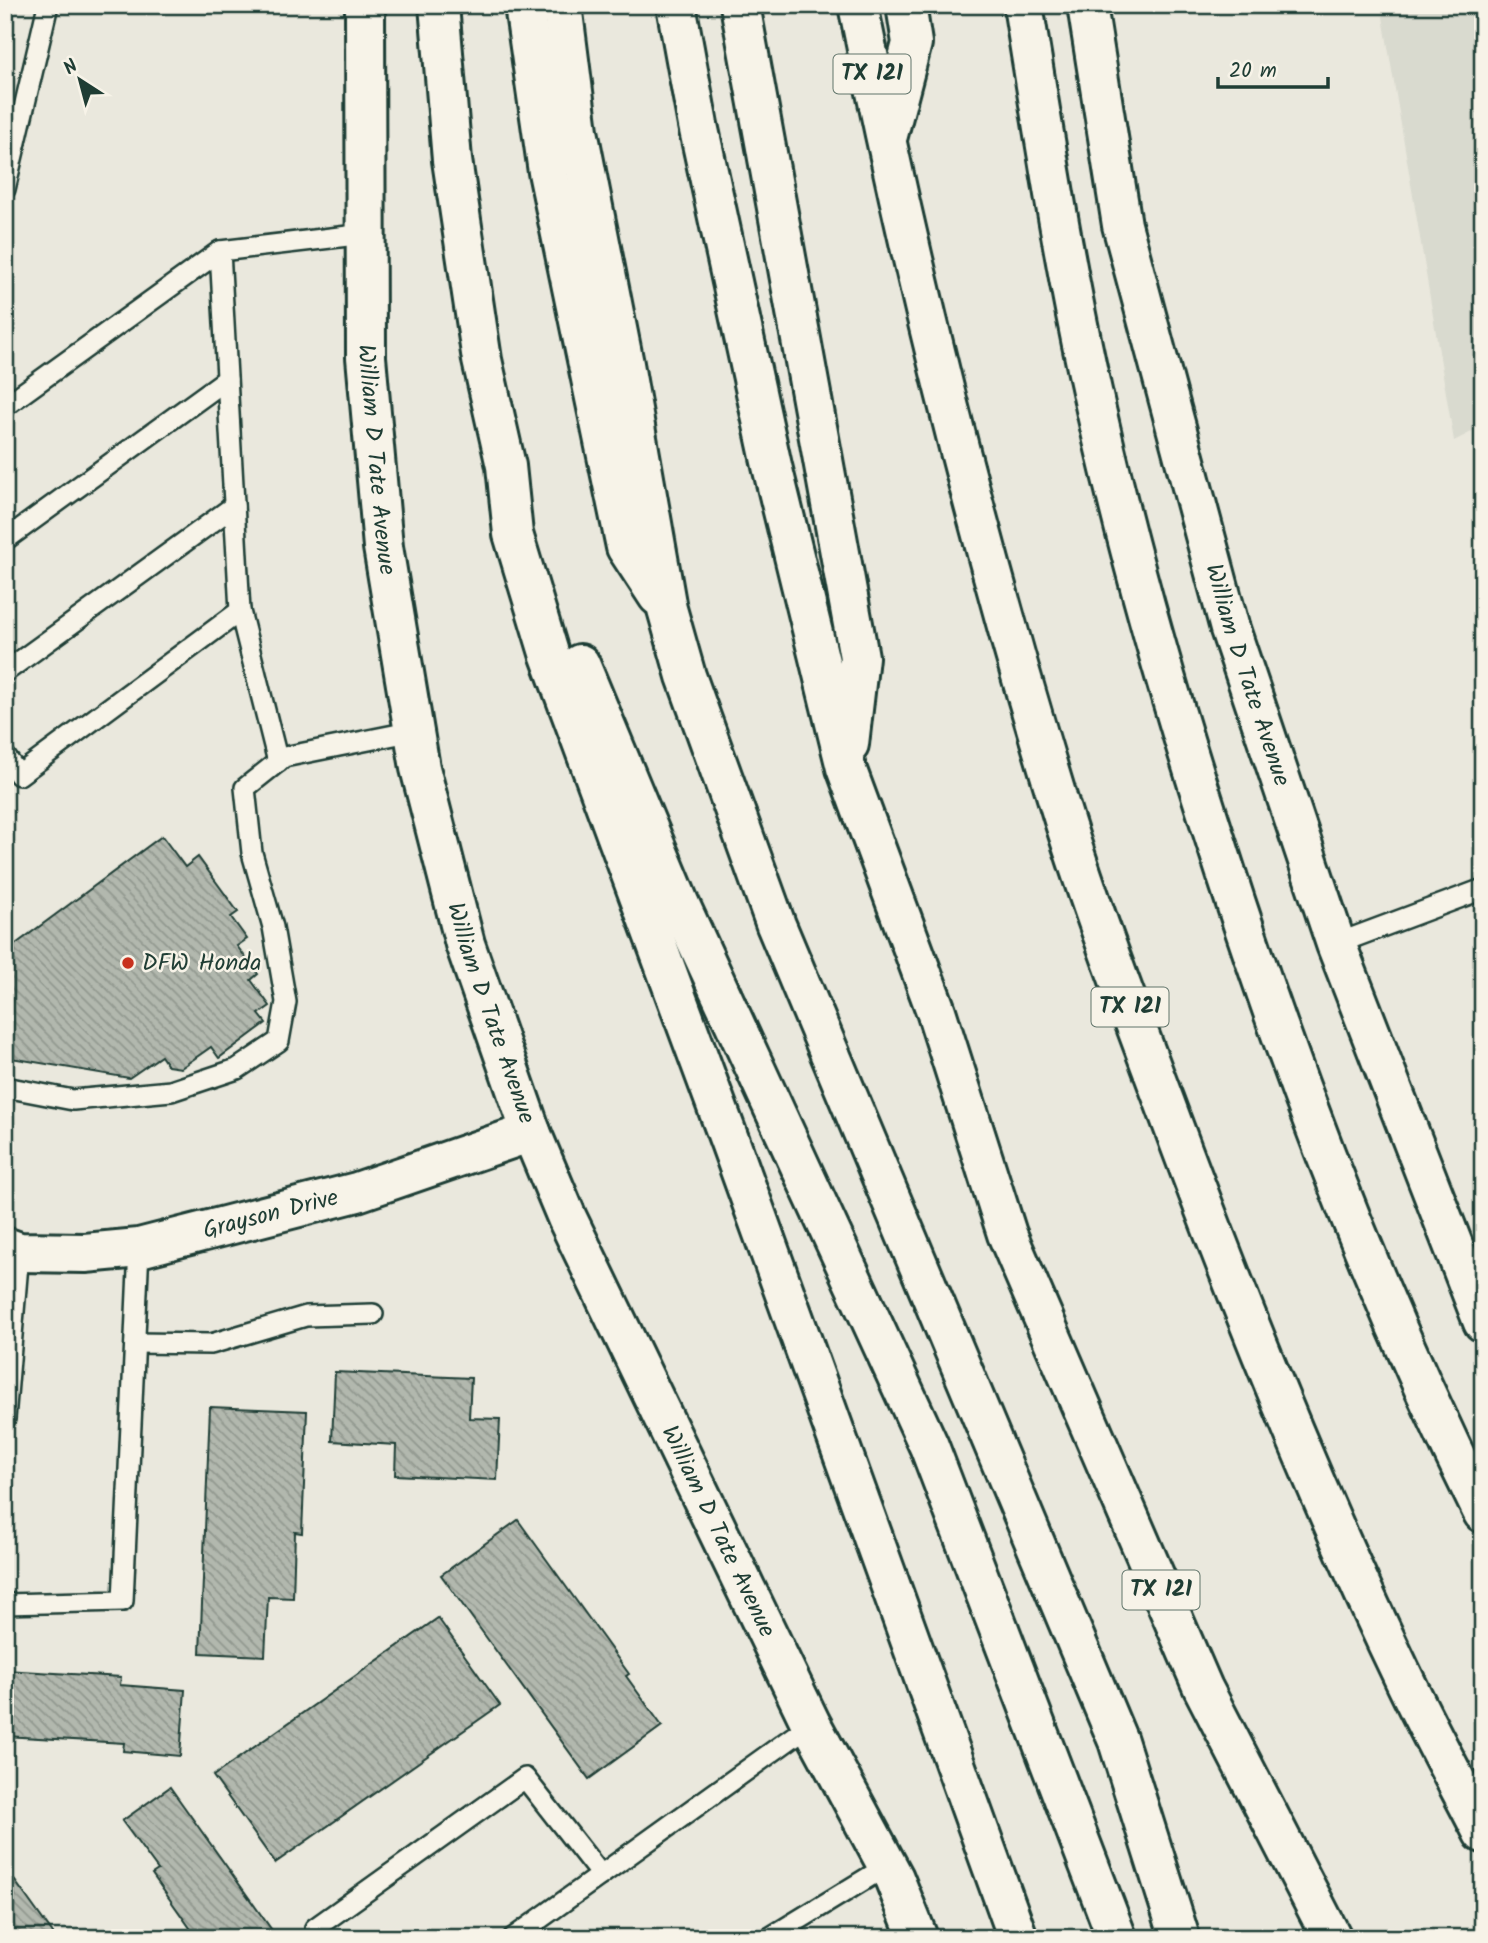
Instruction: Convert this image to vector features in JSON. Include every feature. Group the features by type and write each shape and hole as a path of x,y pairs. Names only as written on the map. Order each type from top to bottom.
{"main road":[{"name":"William D Tate Avenue","path":"365,5 366,357 383,547 420,768 465,944 531,1132 567,1218 811,1724 887,1866 918,1938"},
{"path":"439,5 452,160 482,360 506,466 513,534 549,653 730,1142 1018,1938"},
{"path":"524,5 548,172 626,547 667,609"},
{"path":"562,5 578,131 625,364 667,609 686,676 776,925 1118,1741 1180,1938"},
{"name":"TX 121","path":"676,5 698,125 772,466 846,768 936,1011 1007,1234 1203,1688 1332,1938"},
{"path":"740,5 859,657 846,768"},
{"name":"TX 121","path":"858,5 886,143 996,588 1065,821 1204,1210 1311,1471 1407,1684 1483,1833"},
{"path":"886,143 912,43 906,5"},
{"path":"1023,5 1088,371 1149,625 1181,732 1252,954 1303,1100 1351,1222 1430,1404 1483,1513"},
{"name":"William D Tate Avenue","path":"1087,5 1122,225 1230,629 1336,944 1483,1322"},
{"path":"506,466 537,537 576,655 680,905 929,1446 1116,1938"},
{"name":"Grayson Drive","path":"12,1249 85,1253 139,1248 357,1192 531,1132"}],"lane":[{"path":"5,189 48,5"},
{"path":"5,406 220,251 365,234"},
{"path":"220,251 240,611 278,762"},
{"path":"5,540 227,379"},
{"path":"5,672 234,506"},
{"path":"5,756 19,775 240,611"},
{"path":"5,1087 74,1100 171,1091 237,1069 279,1041 286,1002 273,927 252,853 244,788 284,757 414,731"},
{"path":"1336,944 1483,889"},
{"path":"5,1604 123,1601 139,1248"},
{"path":"5,1419 12,1249"},
{"path":"135,1343 211,1344 306,1316 373,1314"},
{"path":"513,1938 811,1724"},
{"path":"322,1938 316,1928 525,1777 601,1875"},
{"path":"776,1936 887,1866"}],"shaded area":[{"path":"1381,5 1483,5 1483,426 1454,441"}],"building":[{"name":"DFW Honda","path":"162,836 185,867 198,857 238,912 231,917 247,939 237,946 258,974 251,980 270,1006 259,1014 266,1023 219,1058 211,1047 181,1068 168,1066 161,1056 129,1078 5,1057 5,952"},
{"path":"335,1372 471,1378 469,1418 500,1419 497,1480 395,1475 396,1445 332,1441"},
{"path":"210,1407 307,1411 302,1533 295,1532 293,1598 268,1597 265,1656 200,1653"},
{"path":"518,1520 629,1674 626,1676 662,1726 589,1779 441,1575"},
{"path":"438,1618 500,1705 275,1863 213,1776"},
{"path":"5,1670 121,1677 120,1685 185,1690 180,1756 123,1751 124,1743 5,1736"},
{"path":"170,1787 274,1933 271,1938 197,1938 152,1874 158,1870 122,1821"},
{"path":"5,1867 56,1938 5,1938"}],"place":[{"name":"DFW Honda","path":"128,963"}]}
